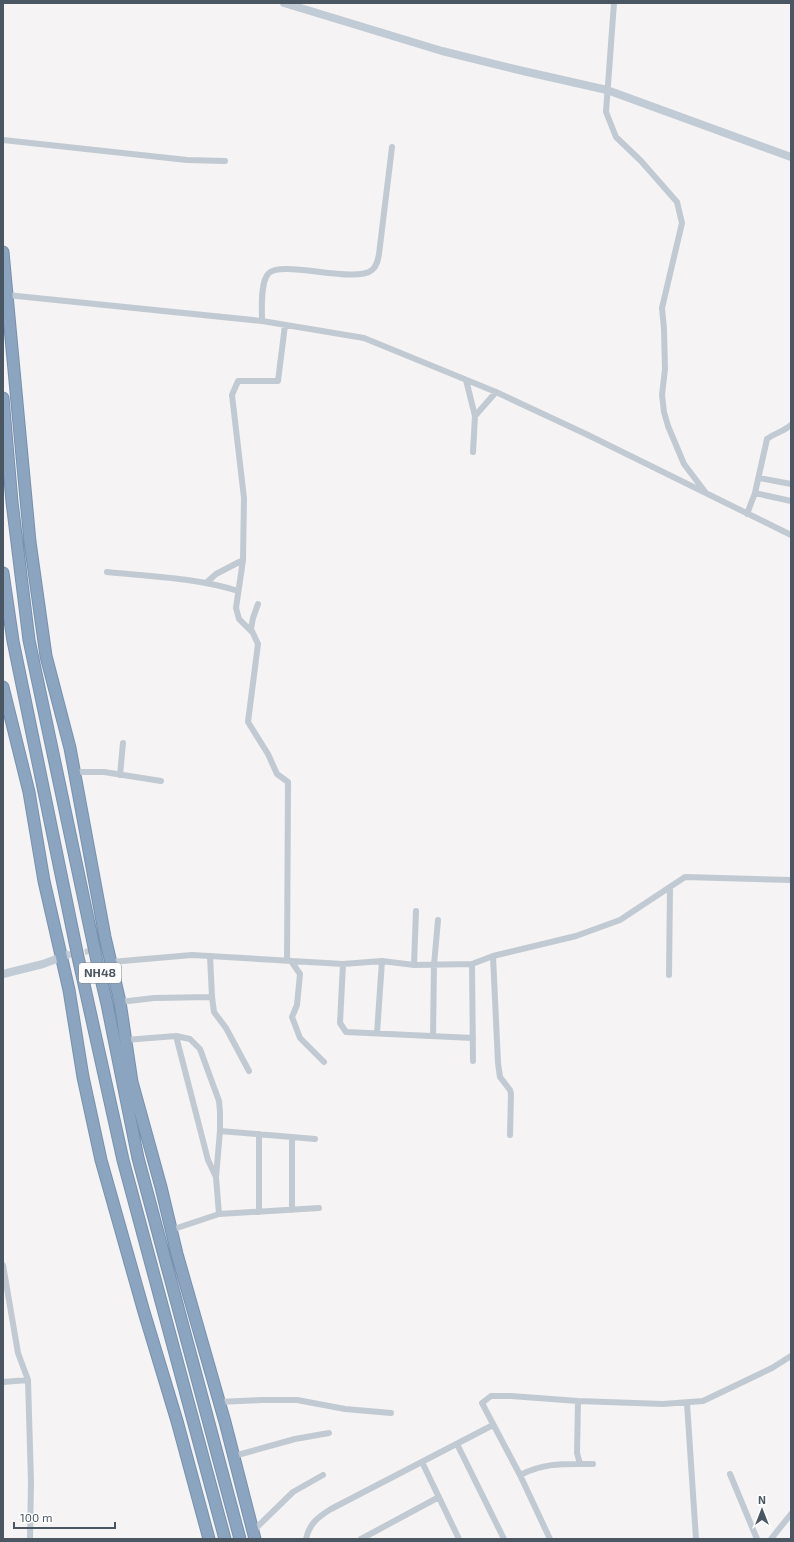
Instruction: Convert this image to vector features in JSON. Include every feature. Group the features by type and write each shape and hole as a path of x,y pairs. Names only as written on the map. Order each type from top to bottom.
{"highway":[{"path":"3,252 30,542 46,656 74,772 104,948 111,962 120,1002 132,1082 159,1180 190,1303 234,1456 254,1535"},
{"name":"NH48","path":"3,398 12,502 29,640 107,1004 138,1158 240,1539"},
{"name":"NH48","path":"3,573 13,641 78,957 123,1160 225,1539"},
{"path":"3,686 29,792 44,881 64,956 83,1077 101,1160 144,1312 177,1421 209,1539"}],"street":[{"path":"284,3 442,51 523,72 607,90 791,157"},
{"path":"614,3 606,112 616,137 641,161 677,202 682,223 662,308 665,369 663,401 668,426 684,464 707,494"},
{"path":"3,140 187,160 225,161"},
{"path":"262,321 264,279 268,273 272,271 288,269 353,275 369,273 374,269 379,254 392,147"},
{"path":"7,295 262,321 364,338 496,392 791,536"},
{"path":"253,633 240,619 236,608 243,560 244,498 232,395 238,381 278,381 285,325"},
{"path":"466,380 475,416 473,452"},
{"path":"475,416 496,392"},
{"path":"747,514 755,493 767,439 773,434 782,432 791,425"},
{"path":"759,478 791,484"},
{"path":"755,493 791,501"},
{"path":"206,583 216,574 243,560"},
{"path":"107,572 206,583 224,586 238,591"},
{"path":"258,604 251,629 258,644 248,722 268,754 277,774 288,782 289,961 300,974 297,1005 292,1017 300,1038 324,1062"},
{"path":"120,775 123,743"},
{"path":"74,772 104,772 162,781"},
{"path":"111,962 192,955 342,964 382,962 414,965 472,964 493,956 576,936 620,920 685,877 791,880"},
{"path":"669,975 670,887"},
{"path":"414,965 416,911"},
{"path":"433,1036 434,965 438,920"},
{"path":"3,974 43,964 64,956"},
{"path":"210,956 214,1012 226,1028 249,1071"},
{"path":"493,956 498,1063 500,1077 510,1090 510,1135"},
{"path":"377,1033 382,962"},
{"path":"342,964 340,1023 346,1032 473,1038"},
{"path":"472,964 473,1061"},
{"path":"120,1002 154,998 212,997"},
{"path":"125,1040 176,1036 190,1039 200,1049 219,1101 220,1131 216,1177 219,1214"},
{"path":"176,1036 208,1160 216,1177"},
{"path":"220,1131 315,1139"},
{"path":"259,1134 259,1212"},
{"path":"292,1137 292,1210"},
{"path":"171,1230 219,1214 319,1208"},
{"path":"3,1265 18,1353 28,1380 31,1482 30,1539"},
{"path":"550,1539 520,1475 482,1403 491,1396 663,1404 703,1401 772,1368 791,1356"},
{"path":"3,1382 28,1380"},
{"path":"219,1402 297,1400 345,1409 391,1413"},
{"path":"578,1401 577,1453 580,1464"},
{"path":"687,1403 696,1539"},
{"path":"306,1539 308,1532 316,1519 331,1509 493,1425"},
{"path":"234,1456 295,1439 329,1433"},
{"path":"457,1444 504,1539"},
{"path":"422,1462 459,1539"},
{"path":"520,1475 534,1468 550,1465 593,1464"},
{"path":"730,1474 757,1539"},
{"path":"254,1535 293,1492 323,1475"},
{"path":"361,1539 439,1498"},
{"path":"771,1539 791,1514"}],"tunnel":[{"path":"67,955 101,949"}]}
